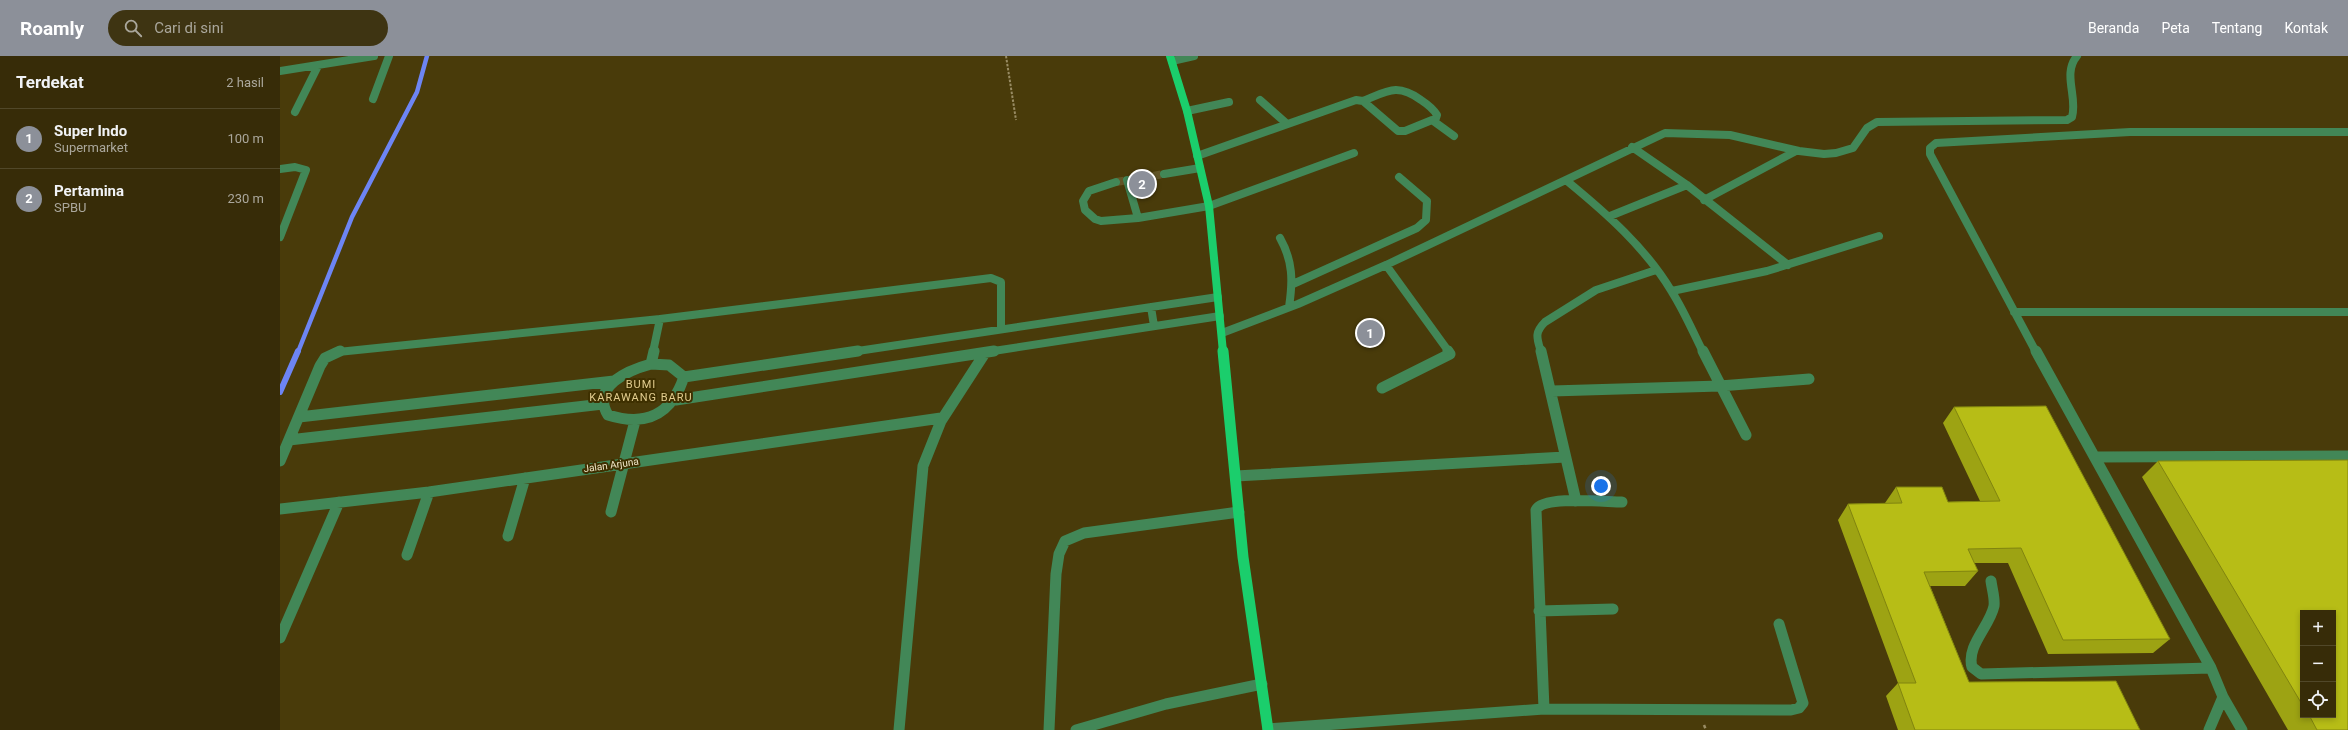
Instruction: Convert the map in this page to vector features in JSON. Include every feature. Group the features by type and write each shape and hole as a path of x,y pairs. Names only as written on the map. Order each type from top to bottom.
{"main road":[{"path":"1171,58 1187,112 1209,206 1243,557 1268,730"}],"street":[{"path":"280,71 374,56"},
{"path":"373,99 389,56"},
{"path":"1171,58 1194,56"},
{"path":"1222,333 1289,308 1386,265 1567,181 1632,147 1665,133 1696,132 1750,139 1796,151 1830,154 1849,150 1858,143 1865,129 1877,122 2067,120 2072,116 2074,110 2071,66 2073,59 2077,56"},
{"path":"295,112 318,66"},
{"path":"1197,156 1286,123 1356,100 1363,101 1395,89 1407,89 1434,110 1437,115 1436,121"},
{"path":"1260,100 1286,123"},
{"path":"1363,101 1398,131 1405,131 1429,120 1436,121 1454,136"},
{"path":"1187,112 1229,102"},
{"path":"2242,730 2223,696 2211,668 2014,312 1930,154 1930,148 1936,143 2130,132 2348,132"},
{"path":"1632,147 1686,185 1788,265"},
{"path":"1704,200 1796,151"},
{"path":"1116,182 1089,191 1083,201 1085,210 1095,219 1101,221 1138,218 1209,206 1354,153"},
{"path":"280,169 295,167 306,170 280,237"},
{"path":"1164,174 1200,168"},
{"path":"1293,284 1417,228 1426,220 1427,201 1399,177"},
{"path":"1127,180 1138,218"},
{"path":"1567,181 1610,216 1672,291 1746,435"},
{"path":"1610,216 1686,185"},
{"path":"1672,291 1737,279 1788,265 1879,236"},
{"path":"1280,238 1292,261 1293,284 1289,308"},
{"path":"1382,388 1450,354 1386,265"},
{"path":"1576,501 1552,391 1537,336 1538,329 1545,322 1596,290 1656,270"},
{"path":"280,462 320,366 325,358 342,350 660,319 991,278 1001,282 1001,328"},
{"path":"684,377 682,390 676,400 654,416 635,421 622,421 608,415 603,404 605,393 614,381 626,372 651,364 669,365 684,377 1001,328 1218,297"},
{"path":"1151,307 1154,326"},
{"path":"2014,312 2348,312"},
{"path":"676,400 1220,316"},
{"path":"651,364 660,319"},
{"path":"899,730 923,466 929,442 941,418 985,353"},
{"path":"1552,391 1720,386 1808,379"},
{"path":"299,416 614,381"},
{"path":"289,440 603,404"},
{"name":"Jalan Arjuna","path":"280,509 429,492 941,418"},
{"path":"611,512 622,464 635,421"},
{"path":"1236,476 1565,456"},
{"path":"2095,457 2348,456"},
{"path":"508,536 525,478"},
{"path":"407,555 429,492"},
{"path":"1544,709 1534,513 1536,508 1542,503 1576,501 1622,502"},
{"path":"280,638 339,502"},
{"path":"1049,730 1056,590 1059,550 1063,542 1070,537 1084,533 1239,512"},
{"path":"1991,581 1994,599 1993,608 1974,650 1971,663 1974,670 1981,674 2211,668"},
{"path":"1539,611 1613,609"},
{"path":"1268,730 1544,709 1791,710 1799,708 1802,703 1779,624"},
{"path":"1076,730 1166,704 1262,684"},
{"path":"2209,730 2223,696"}],"path":[{"path":"1006,56 1016,120"}],"building":[{"path":"2046,406 2170,639 2063,640 2021,548 1968,549 1978,571 1924,572 1969,682 2116,681 2140,730 1915,730 1898,683 1916,683 1848,504 1902,503 1896,487 1942,487 1948,502 2000,501 1954,407"},
{"path":"2348,460 2348,730 2317,730 2311,718 2336,718 2336,610 2300,610 2300,701 2158,461"}],"waterway":[{"path":"298,352 352,217 417,92 427,56"},
{"path":"280,392 298,351"}],"tunnel":[{"path":"1116,182 1164,174"}],"place":[{"name":"Pertamina","path":"1142,184"},
{"name":"Super Indo","path":"1370,333"}],"district":[{"name":"BUMI KARAWANG BARU","path":"641,390"}]}
